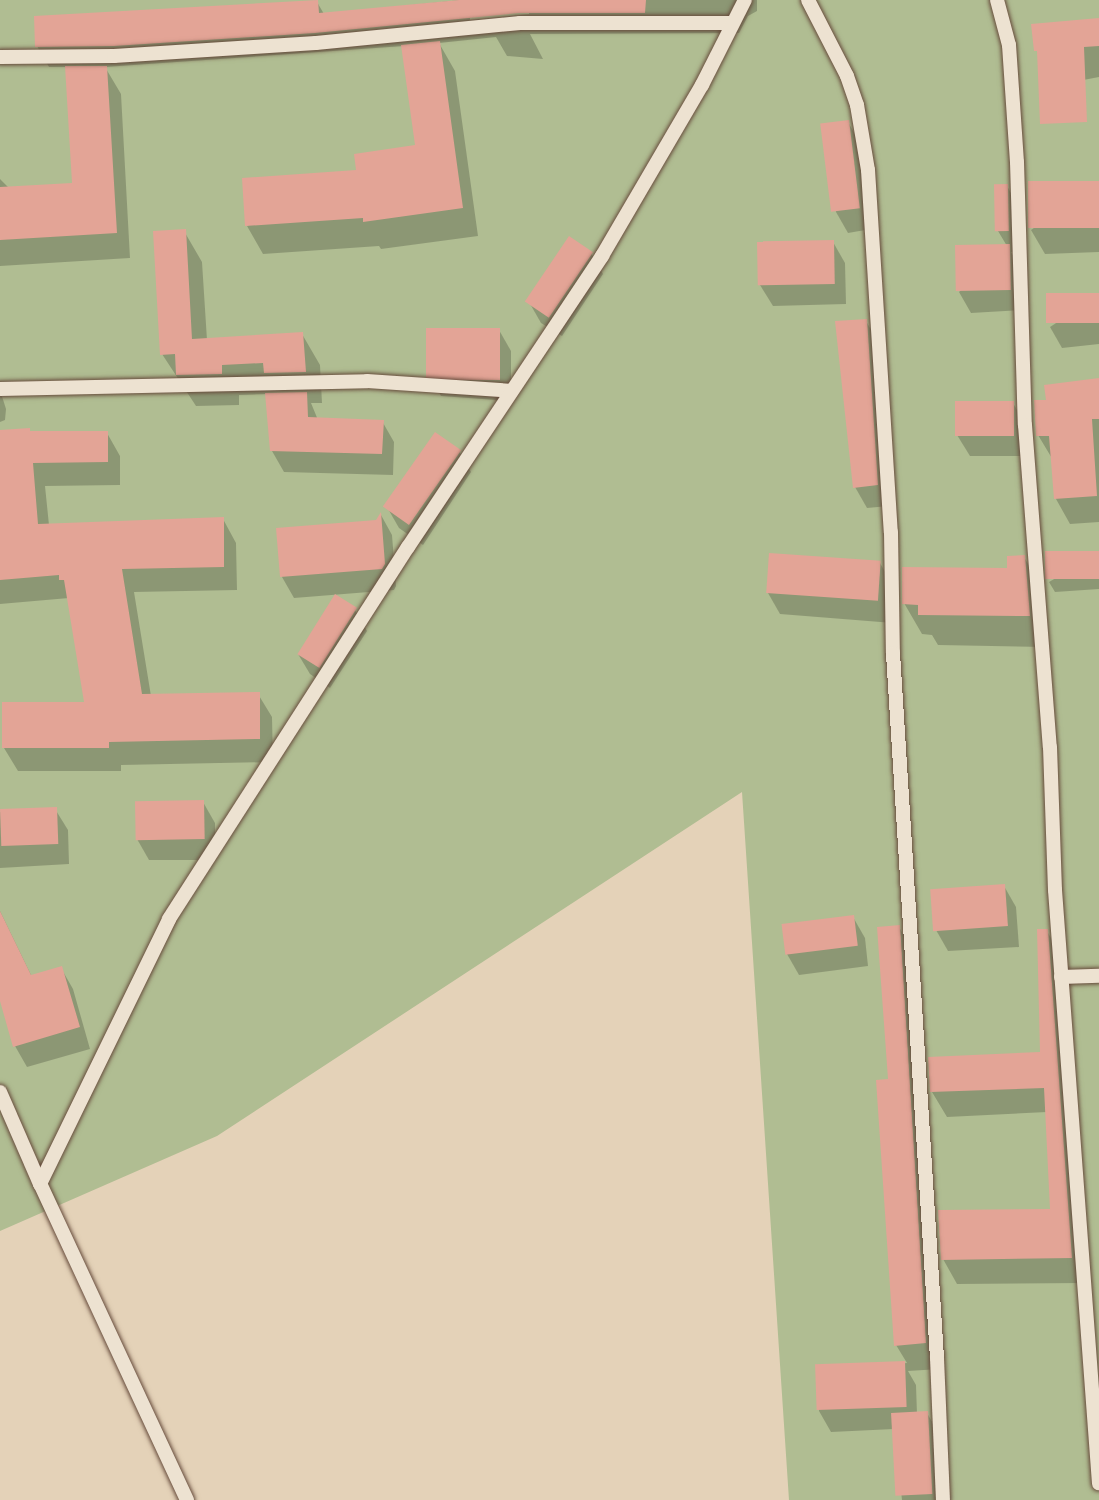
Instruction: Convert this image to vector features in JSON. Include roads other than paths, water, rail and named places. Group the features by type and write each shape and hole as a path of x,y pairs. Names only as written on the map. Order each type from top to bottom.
{"lane":[{"path":"40,1184 169,919 643,189 702,85 730,23 745,0"},
{"path":"808,0 847,76 857,105 868,170 891,532 894,685 937,1358 943,1500"},
{"path":"997,0 1009,45 1017,162 1025,425 1049,731 1061,977 1099,1483"},
{"path":"0,57 114,56 316,43 520,23 730,23"},
{"path":"0,389 367,381 512,391"},
{"path":"1061,977 1099,976"},
{"path":"0,1092 187,1500"}]}
